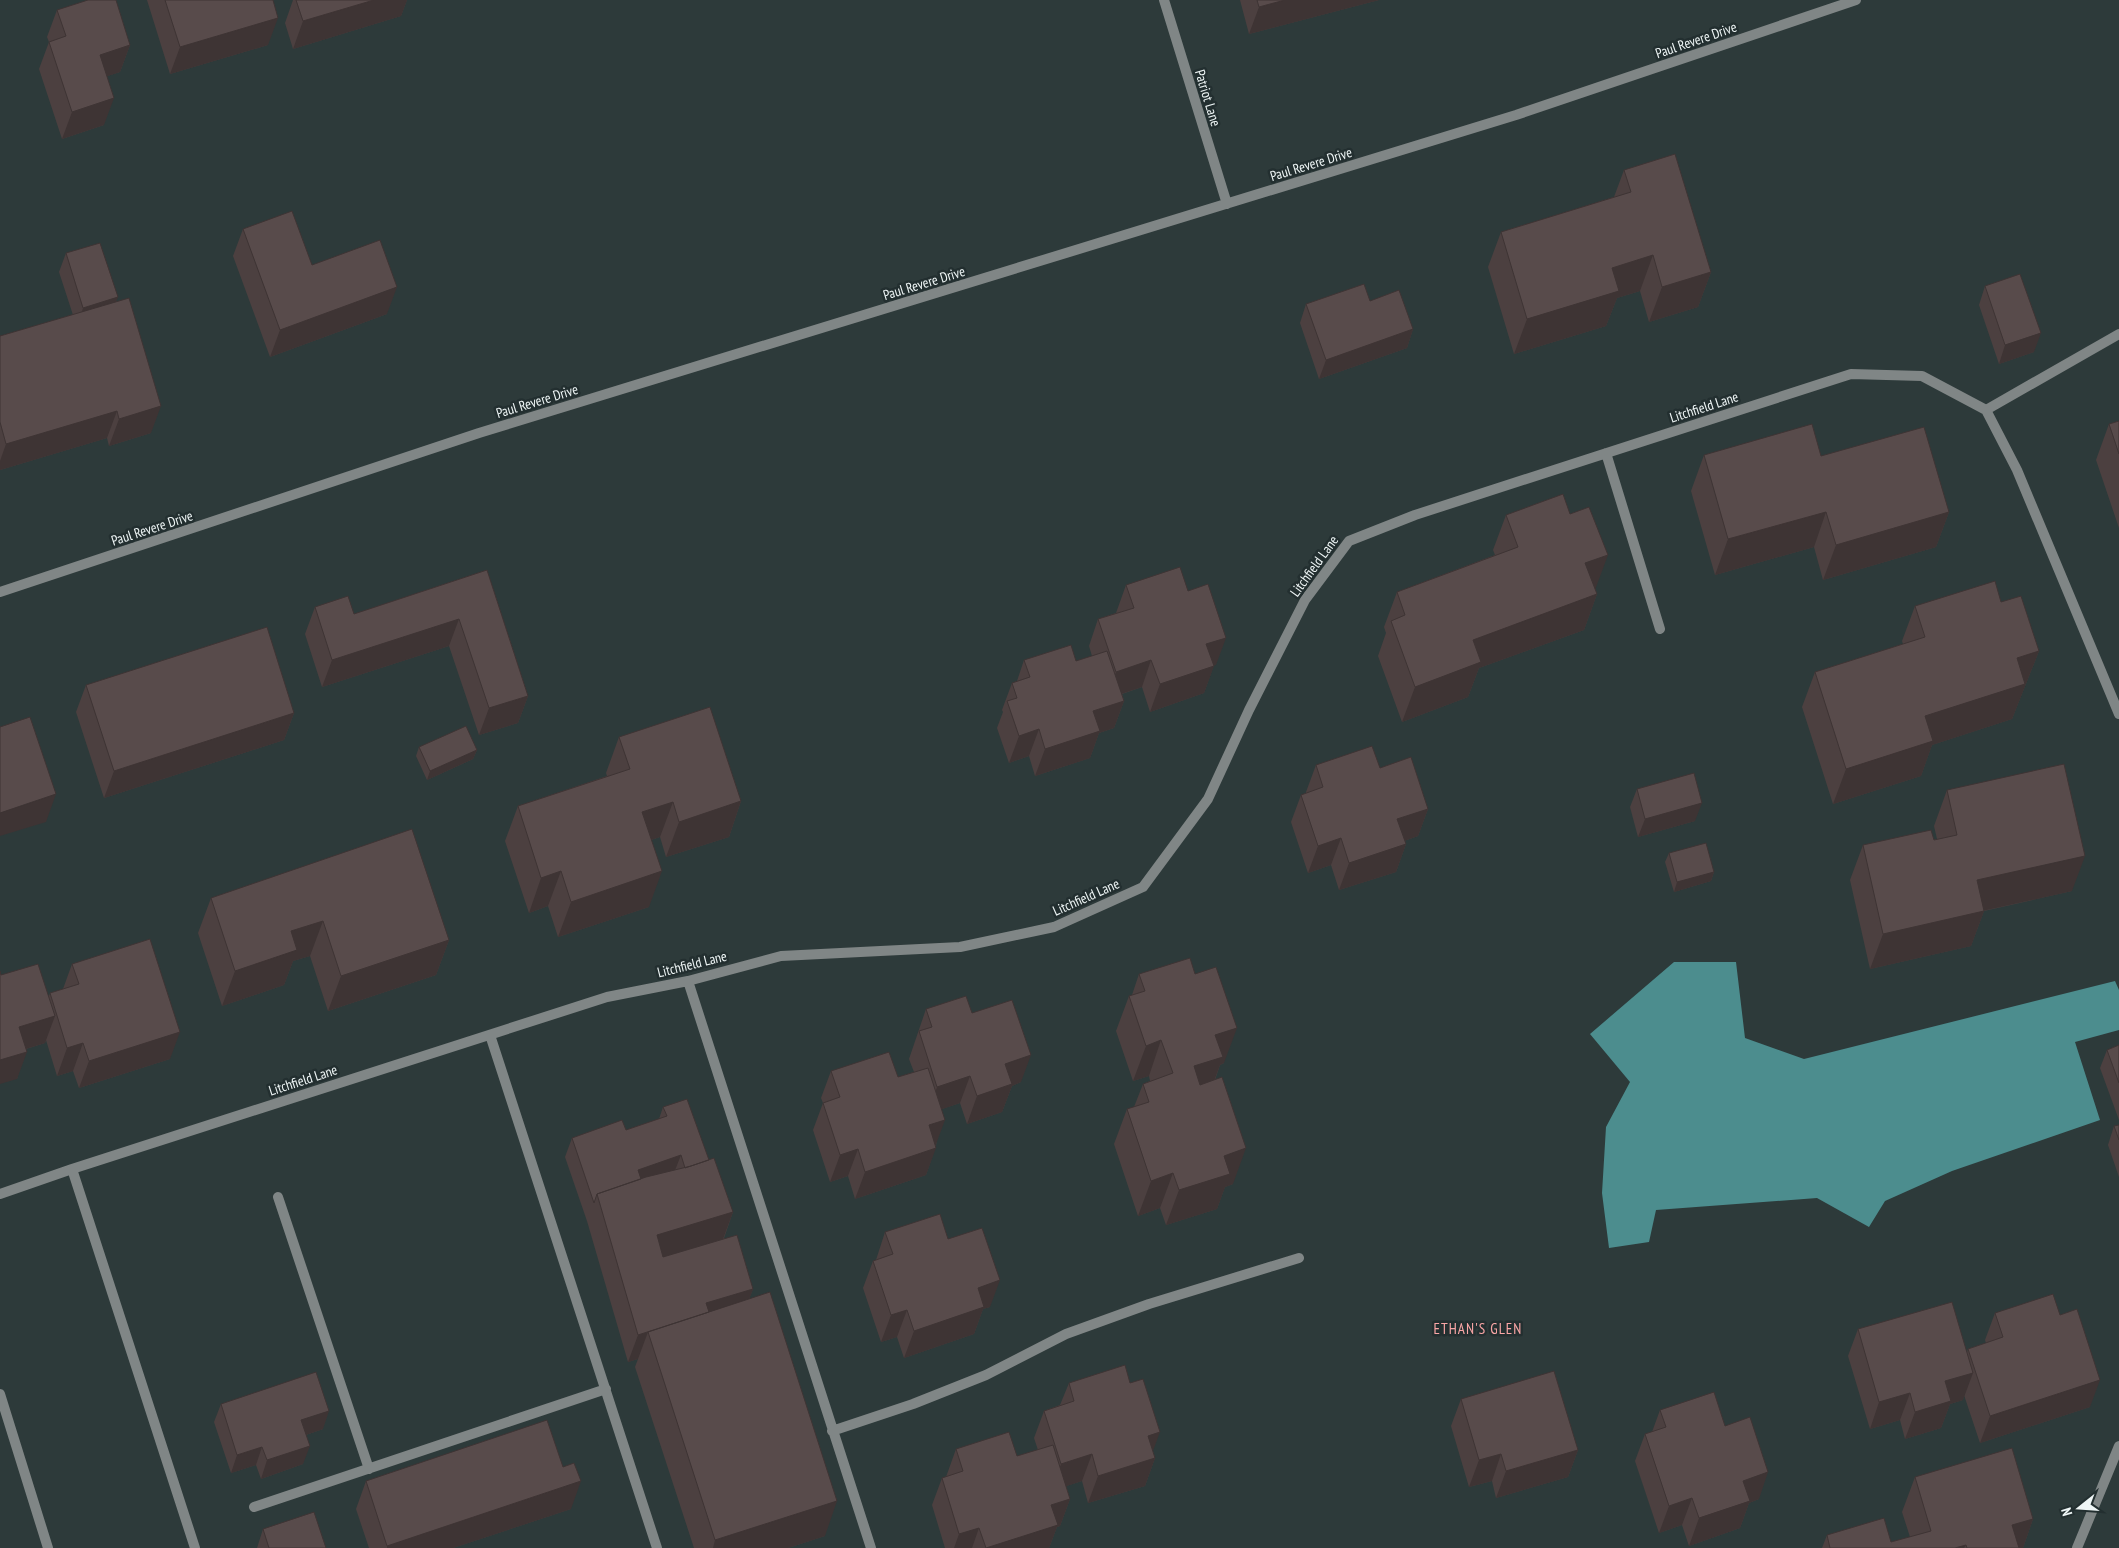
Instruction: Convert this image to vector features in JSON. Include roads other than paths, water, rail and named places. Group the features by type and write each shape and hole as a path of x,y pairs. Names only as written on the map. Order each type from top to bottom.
{"street":[{"name":"Patriot Lane","path":"1164,0 1227,204"},
{"name":"Paul Revere Drive","path":"0,592 479,433 1516,115 1856,0"},
{"path":"2119,334 1986,410 2017,470 2119,714"},
{"name":"Litchfield Lane","path":"0,1194 72,1169 607,997 688,981 781,956 960,948 1054,926 1143,887 1208,800 1249,710 1305,600 1349,541 1415,514 1851,374 1922,376 1986,410"},
{"path":"1606,453 1660,629"},
{"path":"688,981 871,1548"},
{"path":"490,1035 657,1548"},
{"path":"72,1169 195,1548"},
{"path":"278,1198 369,1469"},
{"path":"832,1431 913,1404 986,1375 1066,1334 1149,1304 1299,1258"},
{"path":"254,1507 606,1389"},
{"path":"0,1394 48,1548"},
{"path":"2077,1548 2119,1446"}],"water":[{"path":"1674,962 1736,962 1745,1038 1804,1059 2115,981 2119,990 2119,1030 2075,1042 2100,1120 1952,1171 1885,1201 1869,1227 1817,1198 1656,1210 1649,1242 1609,1248 1602,1193 1606,1127 1630,1082 1590,1034"}],"district":[{"name":"ETHAN'S GLEN","path":"1478,1329"}]}
